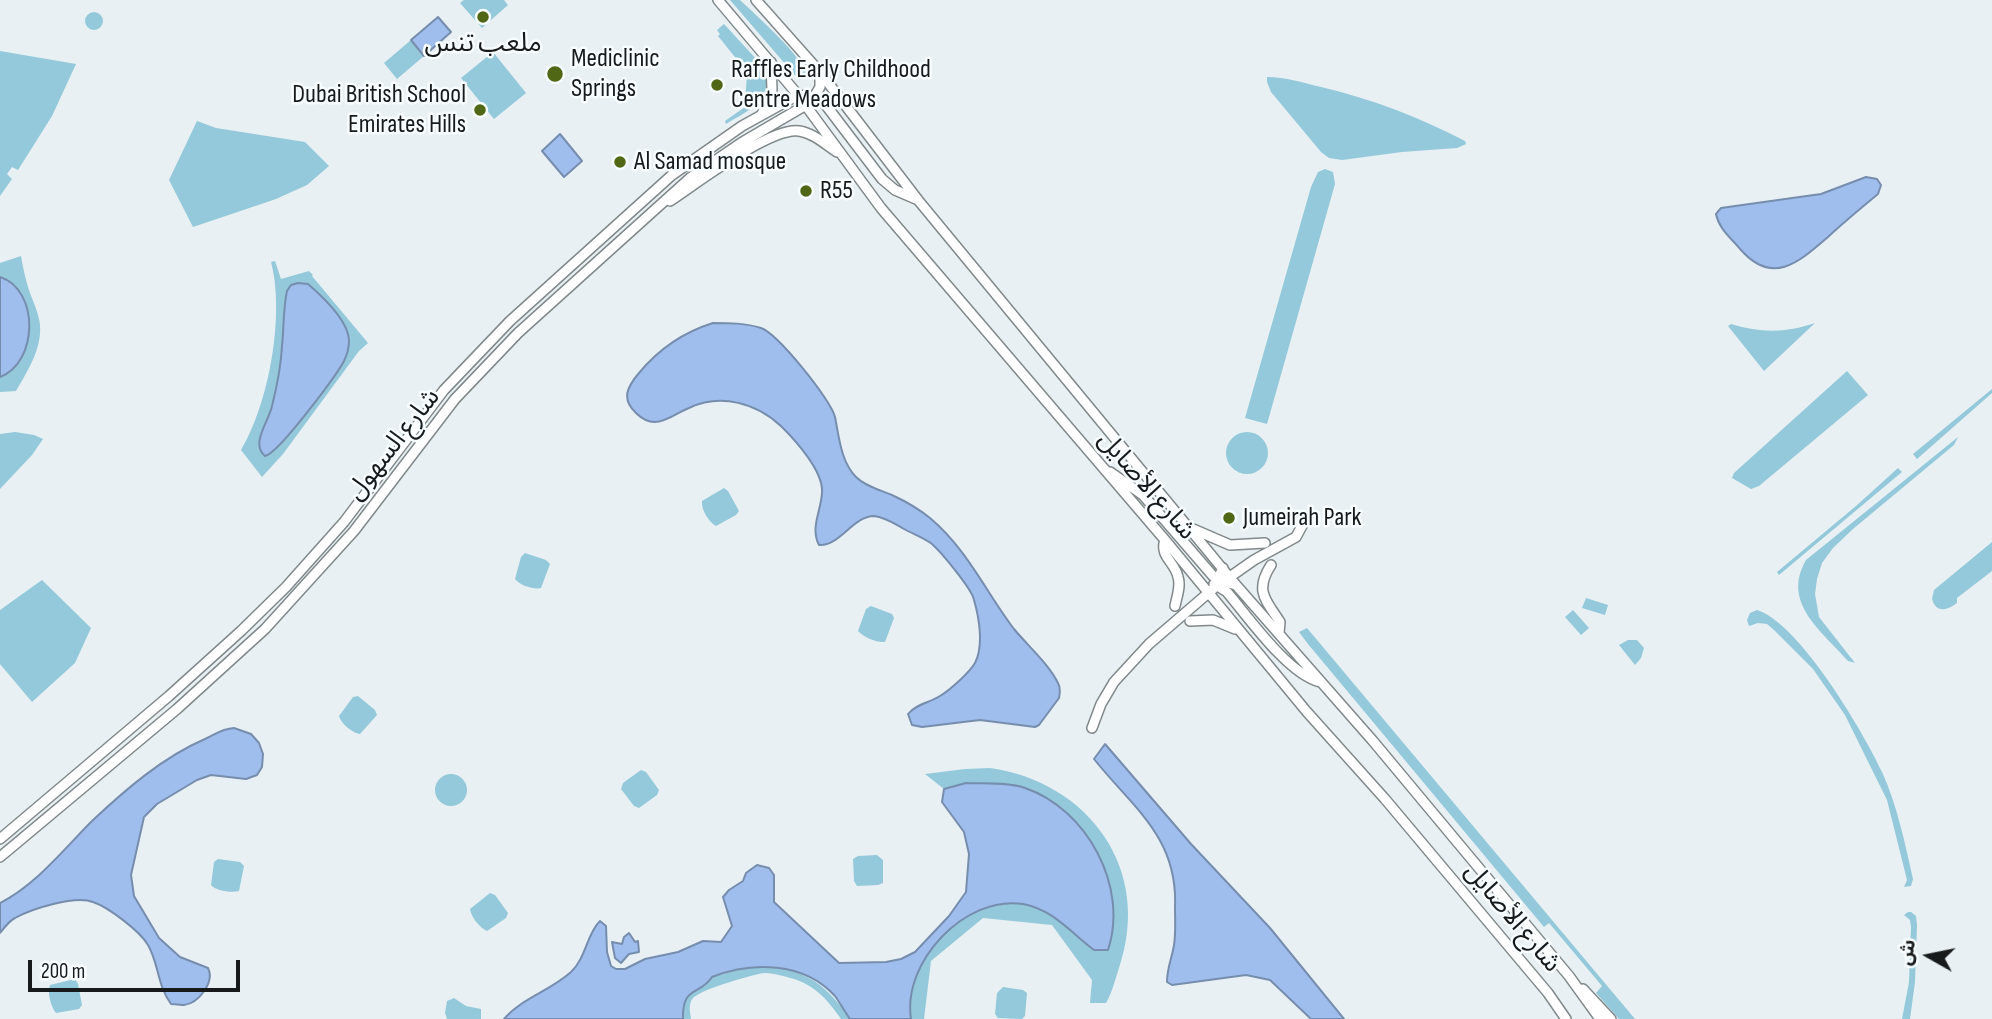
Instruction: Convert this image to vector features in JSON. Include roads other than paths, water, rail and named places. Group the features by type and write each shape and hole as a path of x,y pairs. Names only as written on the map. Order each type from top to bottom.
{"main road":[{"name":"شارع الأصايل","path":"718,0 806,105 881,208 1165,540 1307,712 1385,799 1548,993 1574,1019"},
{"name":"شارع الأصايل","path":"756,0 819,71 918,200 1191,528 1222,580 1236,585 1373,741 1569,976 1600,1019"},
{"path":"762,114 772,90 770,60"},
{"path":"816,97 820,87 819,71"},
{"path":"798,95 816,97 825,104 883,179 902,194 918,200"},
{"name":"شارع السهول","path":"0,839 242,631 337,530 444,390 487,343 654,190 715,144 798,95"},
{"name":"شارع السهول","path":"0,857 177,709 265,629 354,531 435,423 475,376 518,333 682,184 722,154 816,97"},
{"path":"645,217 760,143 783,132 798,131 809,134 842,155"},
{"path":"1104,469 1143,495 1222,580 1294,668 1309,679 1321,682"},
{"path":"1093,728 1101,704 1120,675 1162,632 1222,580 1296,537 1303,524"},
{"path":"1191,528 1230,545 1265,543"},
{"path":"1165,540 1164,552 1178,577 1179,591 1175,606"},
{"path":"1271,565 1264,577 1262,590 1267,605 1280,622 1279,634"},
{"path":"1202,584 1222,580"},
{"path":"1215,602 1222,580"},
{"path":"1189,621 1213,620 1241,633"},
{"path":"242,631 249,626 256,630 243,649"},
{"name":"شارع الأصايل","path":"1569,976 1611,1019"},
{"name":"شارع الأصايل","path":"1548,993 1566,1019"}],"place":[{"name":"ملعب تنس","path":"483,17"},
{"name":"Mediclinic Springs","path":"555,74"},
{"name":"Raffles Early Childhood Centre Meadows","path":"717,85"},
{"name":"Dubai British School Emirates Hills","path":"480,110"},
{"name":"Al Samad mosque","path":"620,162"},
{"name":"R55","path":"806,191"},
{"name":"Jumeirah Park","path":"1229,518"}]}
